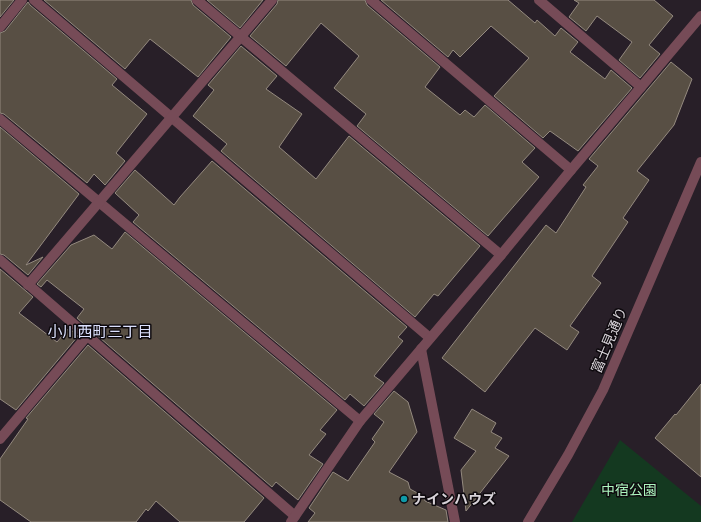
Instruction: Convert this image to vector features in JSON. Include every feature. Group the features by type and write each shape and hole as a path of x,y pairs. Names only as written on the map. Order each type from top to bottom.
{"street":[{"path":"0,26 22,0"},
{"path":"34,0 430,338"},
{"path":"197,0 501,255"},
{"path":"28,285 272,0"},
{"path":"372,0 571,170"},
{"path":"539,0 641,87"},
{"path":"1,263 88,336 293,519 360,422 701,16"},
{"path":"0,119 360,422"},
{"name":"富士見通り","path":"528,522 568,455 603,390 701,162"},
{"path":"0,439 88,336"},
{"path":"421,349 455,522"}],"green space":[{"name":"中宿公園","path":"620,440 701,506 701,522 572,522"}],"building":[{"path":"0,0 14,0 0,17"},
{"path":"44,0 191,0 193,5 231,37 198,77 150,39 125,69"},
{"path":"207,0 263,0 240,28"},
{"path":"278,0 365,0 367,5 440,67 425,87 460,115 465,110 474,117 485,105 535,148 522,162 539,177 488,236 357,126 366,114 334,88 359,56 321,23 286,66 250,36 277,4"},
{"path":"381,0 508,0 535,23 537,20 555,36 561,28 578,42 570,52 605,79 611,70 632,88 578,151 550,131 543,138 494,96 529,58 491,26 460,57 453,50 448,57"},
{"path":"574,0 654,0 673,16 649,45 660,54 640,78 619,60 632,42 597,16 586,31 569,17 579,3"},
{"path":"28,2 117,79 112,85 147,114 116,153 125,161 105,185 94,174 87,183 4,114 0,113 0,33 5,31"},
{"path":"241,46 277,76 266,89 302,114 279,147 316,179 349,136 480,246 438,296 434,294 415,317 221,151 227,144 193,116 214,90 208,85"},
{"path":"671,62 692,79 674,125 637,171 649,180 623,218 628,222 592,276 601,283 570,326 579,332 567,350 535,328 485,392 442,358 546,225 556,233 586,187 583,185 598,166 589,159"},
{"path":"0,127 79,194 26,265 43,257 28,275 4,255 0,254"},
{"path":"212,161 407,327 398,337 403,341 374,376 384,383 364,406 350,394 345,400 133,222 139,215 115,193 135,170 174,205"},
{"path":"125,232 337,410 320,430 326,434 309,455 323,464 298,500 276,482 272,487 77,318 84,309 47,280 41,287 37,284 71,245 94,235 112,249"},
{"path":"0,269 33,297 19,313 57,342 69,328 78,336 16,410 0,399"},
{"path":"88,345 264,498 244,522 180,522 156,501 148,511 146,509 136,522 31,522 0,500 0,459 28,419 26,418"},
{"path":"701,384 701,477 655,438"},
{"path":"394,391 408,402 417,432 389,472 408,482 410,489 423,496 425,501 446,510 448,522 308,522 315,513 309,508 333,472 348,481 375,442 372,439 384,422 374,414"},
{"path":"472,409 496,423 491,432 502,438 495,448 509,456 466,511 461,470 476,451 454,438"}],"place":[{"name":"ナインハウズ","path":"404,499"}],"district":[{"name":"小川西町三丁目","path":"100,332"}]}
